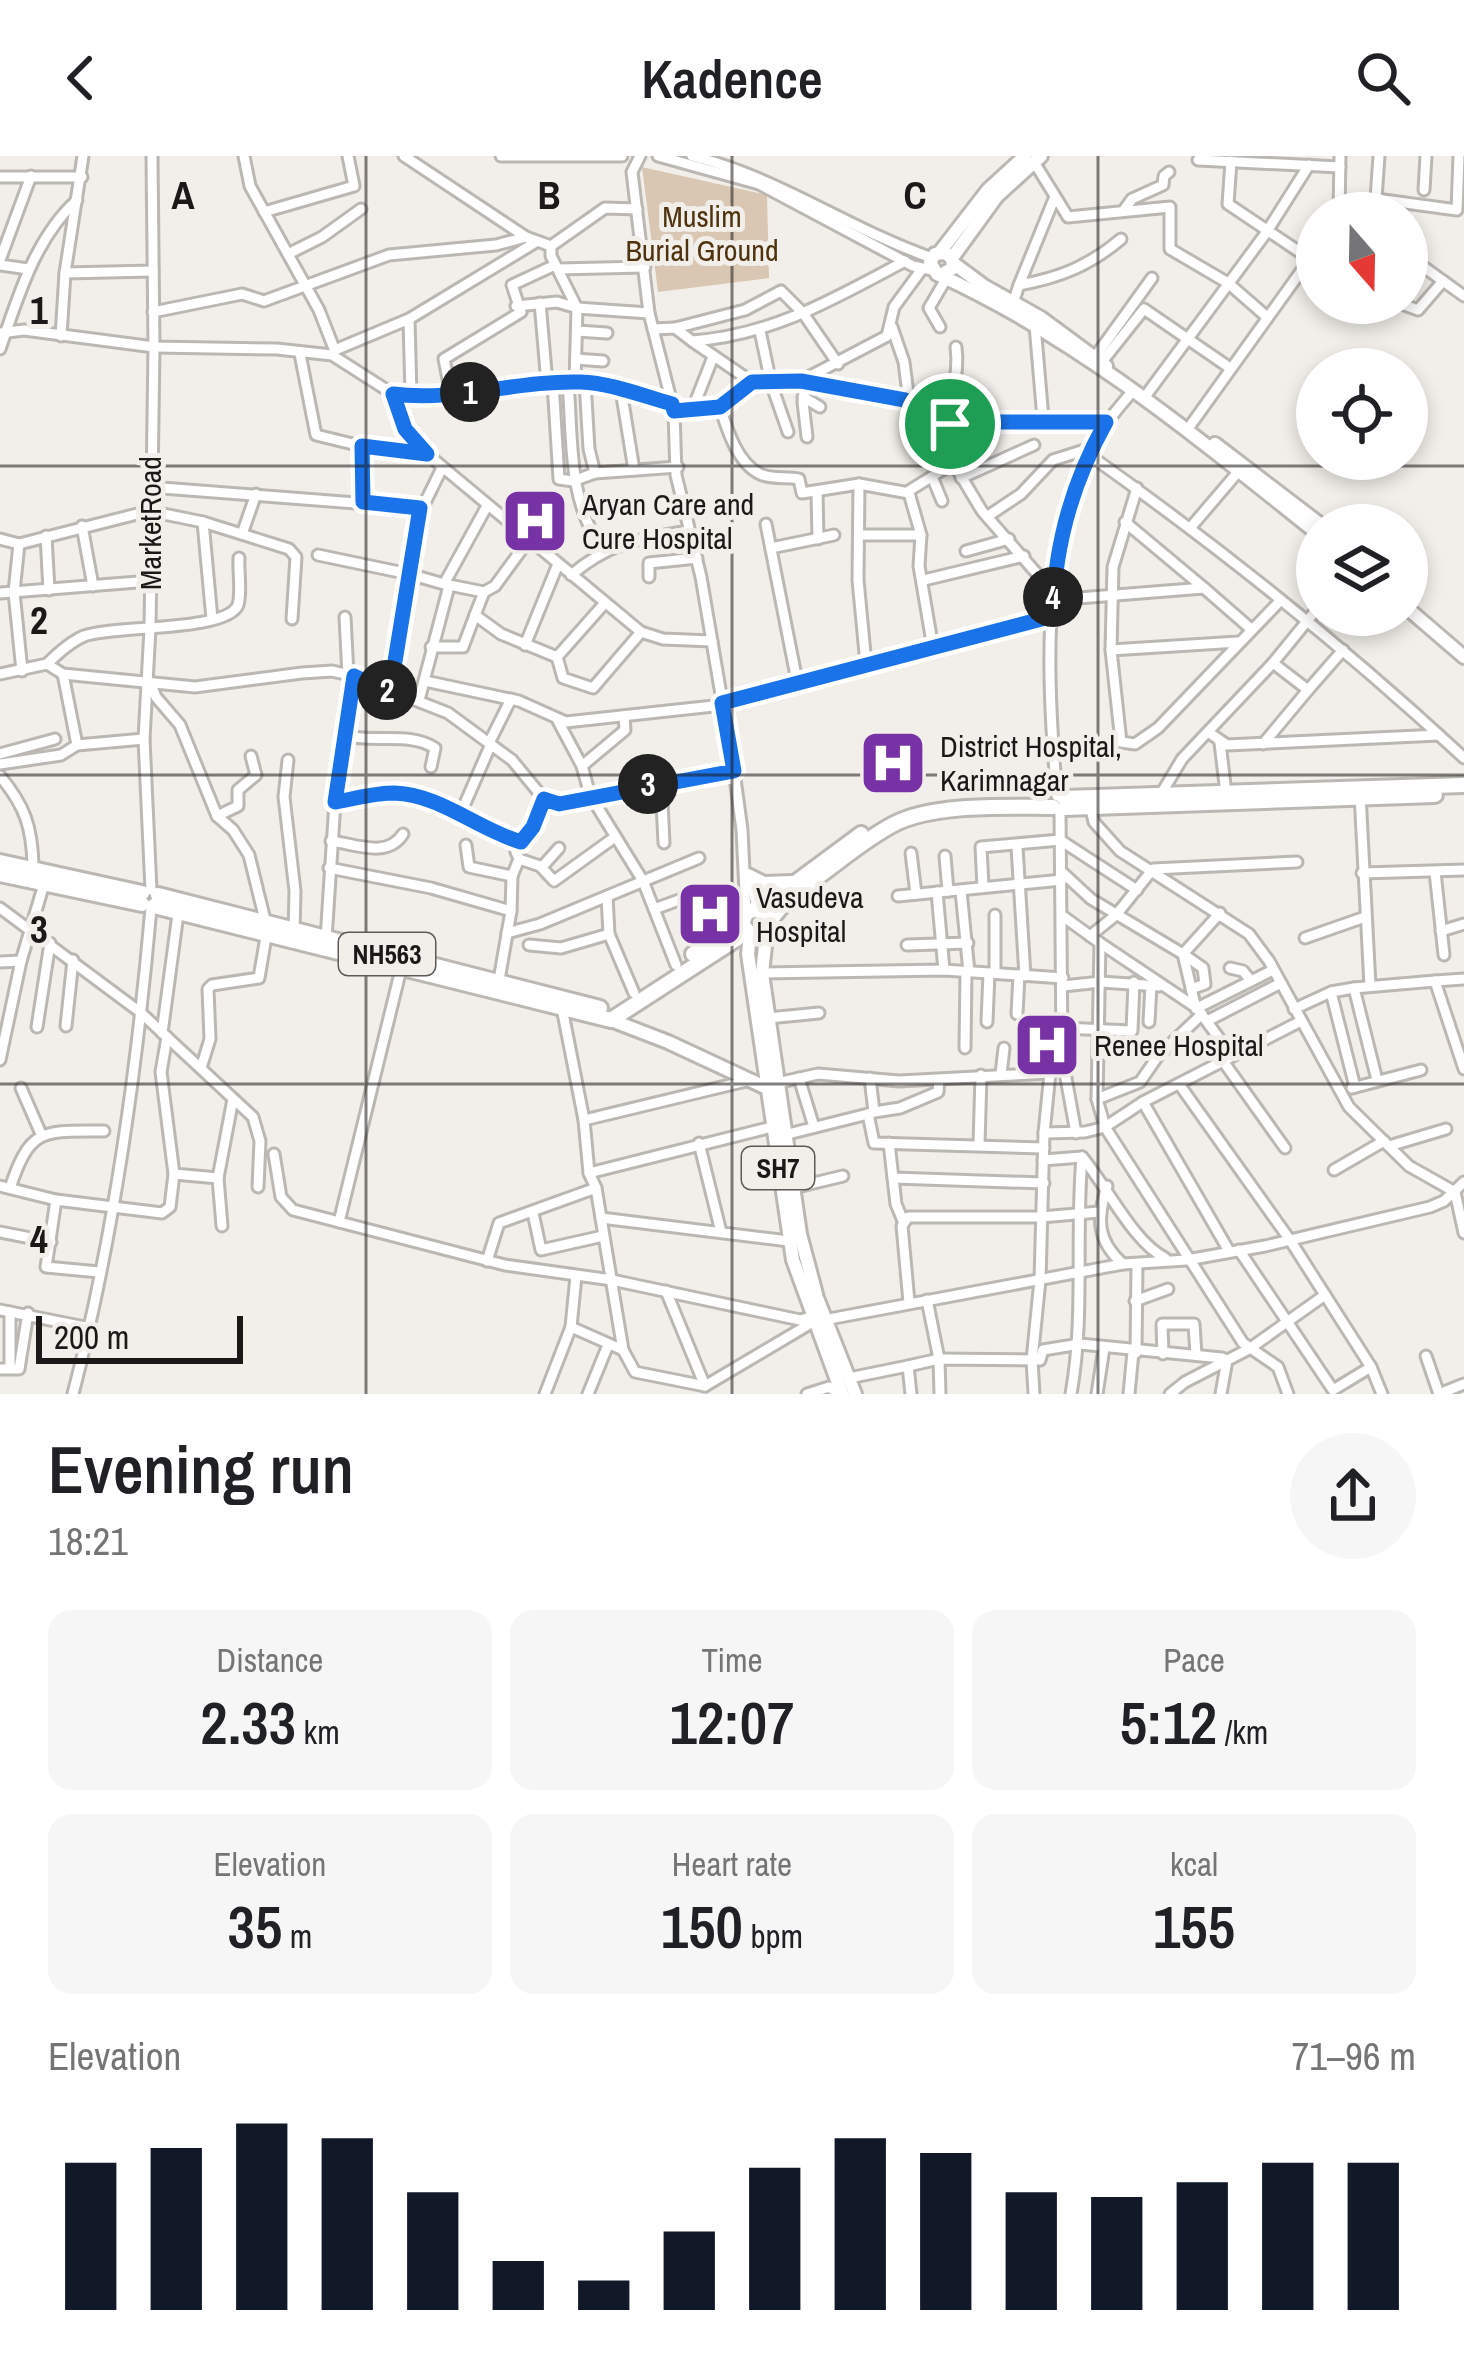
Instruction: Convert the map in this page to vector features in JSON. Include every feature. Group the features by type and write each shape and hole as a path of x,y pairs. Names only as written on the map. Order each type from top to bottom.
{"highway":[{"path":"608,1015 676,965 755,921 792,882 903,811 950,802 1059,803 1090,809 1464,789"},
{"path":"608,1015 755,921 884,830 909,818 944,811 1161,794 1360,793"},
{"name":"NH563","path":"0,862 266,931 326,939 562,1008 608,1015"},
{"name":"NH563","path":"0,874 150,899 178,914 499,980 608,1015"}],"main road":[{"path":"940,266 1033,158"},
{"path":"940,266 1013,300 1190,426 1296,511"},
{"path":"940,266 1035,326 1296,512"},
{"path":"1428,616 1464,646"},
{"path":"1428,626 1464,657"},
{"path":"746,870 764,884 792,882"},
{"name":"SH7","path":"755,921 772,1086"},
{"name":"SH7","path":"755,921 748,955 772,1086 789,1240 841,1394"},
{"path":"608,1015 746,1081 772,1086"},
{"path":"608,1015 772,1086"},
{"name":"SH7","path":"778,1131 816,1320 855,1394"}],"street":[{"path":"61,336 82,156"},
{"name":"MarketRoad","path":"73,1394 90,1328 110,1208 140,1012 150,899 144,739 150,684 152,156"},
{"path":"244,156 250,186 306,287 334,352 393,394 451,394 576,382 693,408 720,407 752,382"},
{"path":"264,212 354,186 348,156"},
{"path":"404,156 531,239 550,246"},
{"path":"501,156 622,156"},
{"path":"640,156 632,172 649,313 673,407 678,467 723,704 755,921"},
{"path":"658,156 759,184 905,261 940,266"},
{"path":"692,156 765,180 940,266"},
{"path":"1376,192 1379,156"},
{"path":"1424,190 1426,156"},
{"path":"1428,206 1457,210 1459,156"},
{"path":"1033,158 1068,217 1170,207 1170,249 1228,283 1268,316"},
{"path":"1198,160 1309,165 1340,161 1341,192"},
{"path":"1237,160 1228,204 1265,233 1296,247"},
{"path":"1147,394 1309,165"},
{"path":"1124,210 1132,199 1163,185 1169,172"},
{"path":"28,269 0,263 31,176"},
{"path":"0,177 82,177"},
{"path":"1013,300 1054,199"},
{"path":"0,349 28,269 58,219 77,200"},
{"path":"550,246 605,208 637,209"},
{"path":"288,254 361,209"},
{"path":"153,312 242,294 264,301 389,255 531,239"},
{"path":"3,333 24,330 154,347 334,352 410,319 531,239"},
{"path":"1019,285 1087,265 1120,239"},
{"path":"550,246 576,308 573,481 584,520 603,550"},
{"path":"692,341 760,331 905,261"},
{"path":"803,381 877,344 886,336 894,307 913,282 940,266"},
{"path":"940,266 928,308 940,327"},
{"path":"451,394 444,359 521,312 512,285 556,267 645,267"},
{"path":"1428,270 1464,296"},
{"path":"65,273 153,271"},
{"path":"1190,426 1296,277"},
{"path":"1098,360 1152,278"},
{"path":"1428,298 1442,280"},
{"path":"653,329 745,310 781,291 838,364"},
{"path":"516,306 539,303 649,313"},
{"path":"539,303 559,479 678,467"},
{"path":"1098,360 1144,309 1230,368"},
{"path":"410,319 411,396"},
{"path":"891,322 904,362 908,402 934,431 988,516 1053,596"},
{"path":"1035,326 1043,419"},
{"path":"675,328 752,382 803,381 908,402"},
{"path":"577,331 607,333"},
{"path":"760,331 788,432"},
{"path":"950,424 958,376 956,347"},
{"path":"300,354 316,436 427,454"},
{"path":"693,408 713,357"},
{"path":"576,359 603,361"},
{"path":"803,381 808,437"},
{"path":"576,382 595,472"},
{"path":"621,389 634,470"},
{"path":"1076,1132 1062,1054 1063,877 1050,733 1053,596 1063,529 1089,451 1131,393"},
{"path":"393,394 405,429 427,454 604,604 641,632 663,639 712,641"},
{"path":"803,397 820,407"},
{"path":"720,407 729,434 750,467 763,476 796,477 802,493 859,484 907,492 952,464"},
{"path":"934,431 950,424 1043,419 1106,422"},
{"path":"362,446 363,502"},
{"path":"961,478 1034,446"},
{"path":"1089,451 1296,612"},
{"path":"988,516 1021,494 1053,460 1089,451"},
{"path":"390,692 420,508 442,468"},
{"path":"1191,527 1238,472"},
{"path":"933,479 941,501"},
{"path":"859,484 858,580 866,664"},
{"path":"149,487 420,508"},
{"path":"1137,488 1113,567 1110,597 1118,737 1124,744 1135,744 1158,728 1280,601"},
{"path":"817,492 818,538"},
{"path":"907,492 921,535 919,566 933,648"},
{"path":"242,534 256,494"},
{"path":"419,700 446,585 488,506"},
{"path":"0,539 19,544 149,511 202,522 293,553 292,619"},
{"path":"202,522 212,619"},
{"path":"1125,522 1225,602 1251,629"},
{"path":"766,524 797,681"},
{"path":"82,526 93,586"},
{"path":"571,575 603,550 689,531"},
{"path":"771,548 834,535"},
{"path":"859,535 921,535"},
{"path":"46,536 49,590"},
{"path":"318,555 484,592 495,586 530,538"},
{"path":"966,551 1009,539"},
{"path":"19,544 14,592 22,671"},
{"path":"924,580 1024,556"},
{"path":"0,674 47,664 84,637 231,613 238,604 238,558"},
{"path":"649,577 649,562 697,558"},
{"path":"525,645 558,563"},
{"path":"0,593 150,580"},
{"path":"1053,596 1110,597 1204,588"},
{"path":"431,647 463,647 484,592"},
{"path":"556,657 604,604"},
{"path":"475,615 501,634 556,657"},
{"path":"425,681 511,699 558,721 624,716 723,704 1053,616"},
{"path":"326,939 331,841 351,676 345,617"},
{"path":"556,657 563,678 593,688 641,632"},
{"path":"1161,794 1182,759 1296,634"},
{"path":"1326,636 1464,758"},
{"path":"1111,650 1238,642"},
{"path":"1262,745 1343,650"},
{"path":"1273,663 1308,689"},
{"path":"47,664 63,674 195,687 302,673 351,676 448,713 531,780 544,799 559,804 734,771"},
{"path":"63,674 76,745"},
{"path":"150,684 180,725 218,816 249,855 266,931 259,978 208,989 210,1039 201,1068"},
{"path":"460,815 511,699"},
{"path":"582,766 625,730 624,716"},
{"path":"558,721 582,766 590,795 643,881 676,965"},
{"path":"1208,732 1220,742 1262,745 1439,735"},
{"path":"344,735 371,742 398,737 431,743 435,748 431,766"},
{"path":"0,754 55,739"},
{"path":"0,764 61,755 76,745 144,739"},
{"path":"1220,742 1226,793"},
{"path":"218,816 238,806 238,790 254,778 251,756"},
{"path":"288,760 284,797 295,891 294,932"},
{"path":"0,776 20,800 31,827 32,865 26,868"},
{"path":"661,782 664,843"},
{"path":"1360,793 1370,986"},
{"path":"335,802 406,794 521,842"},
{"path":"499,980 512,910 512,876 519,859 516,852 544,799"},
{"path":"1090,809 1094,822 1120,851 1249,934 1349,1106 1409,1166 1454,1192 1464,1233"},
{"path":"331,841 377,849 394,845 403,834"},
{"path":"519,859 542,867 554,881 615,837"},
{"path":"982,887 981,847 1060,840 1137,890"},
{"path":"466,845 469,867 512,876"},
{"path":"1017,847 1022,976 1017,1014"},
{"path":"542,867 559,848"},
{"path":"1108,872 1120,851"},
{"path":"911,853 916,894"},
{"path":"944,970 945,856"},
{"path":"507,933 540,924 699,858"},
{"path":"1095,939 1153,869 1298,862"},
{"path":"329,868 512,910"},
{"path":"1362,873 1464,870"},
{"path":"1435,872 1444,955"},
{"path":"898,896 1019,887 1063,877"},
{"path":"1063,877 1203,968 1205,984 1191,989 1200,1013 1285,1148"},
{"path":"0,1060 5,1024 44,884"},
{"path":"961,890 968,943 964,1048"},
{"path":"654,910 693,895"},
{"path":"607,896 609,934 634,993"},
{"path":"0,908 140,1012 253,1117 260,1131 258,1187"},
{"path":"1183,954 1220,913"},
{"path":"104,1131 41,1134 26,1147 5,1187 110,1208 162,1213 170,1207 174,1174 161,1072 178,914"},
{"path":"987,1022 994,915"},
{"path":"1064,917 1200,1013"},
{"path":"1305,938 1365,917"},
{"path":"1441,931 1464,924"},
{"path":"529,946 561,948 609,934"},
{"path":"1095,939 1102,982 1097,1099 1105,1127 1187,1260 1249,1349 1278,1367 1288,1394"},
{"path":"37,1028 50,943"},
{"path":"907,945 968,943"},
{"path":"66,1026 73,960"},
{"path":"0,962 21,961"},
{"path":"339,1222 403,963"},
{"path":"1230,968 1243,971 1251,981"},
{"path":"762,973 944,970 1157,986"},
{"path":"1097,1099 1140,1082 1200,1013 1273,970"},
{"path":"1294,1009 1331,992 1464,979"},
{"path":"1435,981 1458,1030 1464,1070"},
{"path":"1062,1028 1132,1031 1134,982"},
{"path":"1200,1013 1280,982"},
{"path":"1149,1022 1157,986"},
{"path":"1354,988 1377,1079"},
{"path":"1331,992 1355,1087"},
{"path":"562,1008 623,1350 635,1372 705,1386 816,1320"},
{"path":"768,1018 819,1013"},
{"path":"1044,1133 1105,1127 1143,1102 1301,1021"},
{"path":"1001,1074 1004,1048"},
{"path":"1034,1394 1044,1133 1050,1072 1062,1054"},
{"path":"1341,1092 1421,1070"},
{"path":"772,1086 818,1074 939,1080 1050,1072"},
{"path":"979,1145 981,1075"},
{"path":"1144,1076 1156,1096"},
{"path":"799,1078 814,1126"},
{"path":"870,1078 874,1143 979,1145 1082,1157 1107,1186 1125,1218 1156,1254 1168,1260"},
{"path":"589,1173 698,1143 900,1108 938,1092 939,1080"},
{"path":"584,1120 746,1081"},
{"path":"1179,1084 1290,1240 1371,1367 1382,1394"},
{"path":"21,1088 41,1134"},
{"path":"222,1226 218,1178 233,1099"},
{"path":"1143,1102 1234,1251 1331,1393 1371,1367"},
{"path":"1334,1171 1387,1144 1446,1129"},
{"path":"698,1143 721,1232"},
{"path":"889,1143 896,1204 903,1221 909,1303"},
{"path":"274,1154 285,1203 292,1210 487,1261 611,1280 800,1321 1290,1240 1420,1210 1464,1182"},
{"path":"1071,1394 1080,1344 1077,1213 1082,1157"},
{"path":"174,1174 218,1178"},
{"path":"793,1188 843,1176"},
{"path":"893,1178 1044,1183"},
{"path":"1107,1186 1099,1212 1102,1230 1106,1249 1123,1264"},
{"path":"487,1261 500,1222 596,1189"},
{"path":"56,1200 46,1267 99,1272"},
{"path":"903,1221 923,1216 1041,1217 1099,1212"},
{"path":"533,1213 541,1250 603,1236"},
{"path":"601,1218 789,1240"},
{"path":"1102,1230 1125,1218"},
{"path":"0,1232 51,1242"},
{"path":"1079,1252 1106,1249"},
{"path":"1129,1394 1137,1264"},
{"path":"544,1394 571,1328 576,1276"},
{"path":"1136,1301 1168,1289"},
{"path":"666,1291 705,1386"},
{"path":"1170,1394 1249,1349 1325,1295"},
{"path":"927,1300 939,1359 940,1394"},
{"path":"28,1313 19,1369 5,1368 5,1311 28,1313 90,1328"},
{"path":"1163,1354 1162,1324 1194,1324 1196,1355"},
{"path":"571,1328 623,1350"},
{"path":"849,1378 939,1359 1040,1360 1043,1350 1080,1344 1227,1360"},
{"path":"588,1394 608,1346"},
{"path":"1097,1394 1104,1348"},
{"path":"1426,1356 1439,1394 1464,1384"},
{"path":"1221,1394 1227,1360"},
{"path":"908,1366 911,1394"},
{"path":"807,1394 829,1387 841,1394"}],"green space":[{"name":"Muslim Burial Ground","path":"642,167 767,195 769,278 658,292"}],"place":[{"name":"Aryan Care and Cure Hospital","path":"535,521"},
{"name":"District Hospital, Karimnagar","path":"893,763"},
{"name":"Vasudeva Hospital","path":"710,914"},
{"name":"Renee Hospital","path":"1047,1045"}],"route":[{"path":"801,381 905,400 934,431 950,424 1012,419 1106,422 1088,454 1063,529 1053,616 722,703 734,771 559,804 544,799 521,842 406,794 335,802 354,676 390,692 420,508 363,502 362,446 427,454 405,429 393,394 425,397 585,382 672,404 674,411 720,407 752,382 801,381"}]}
